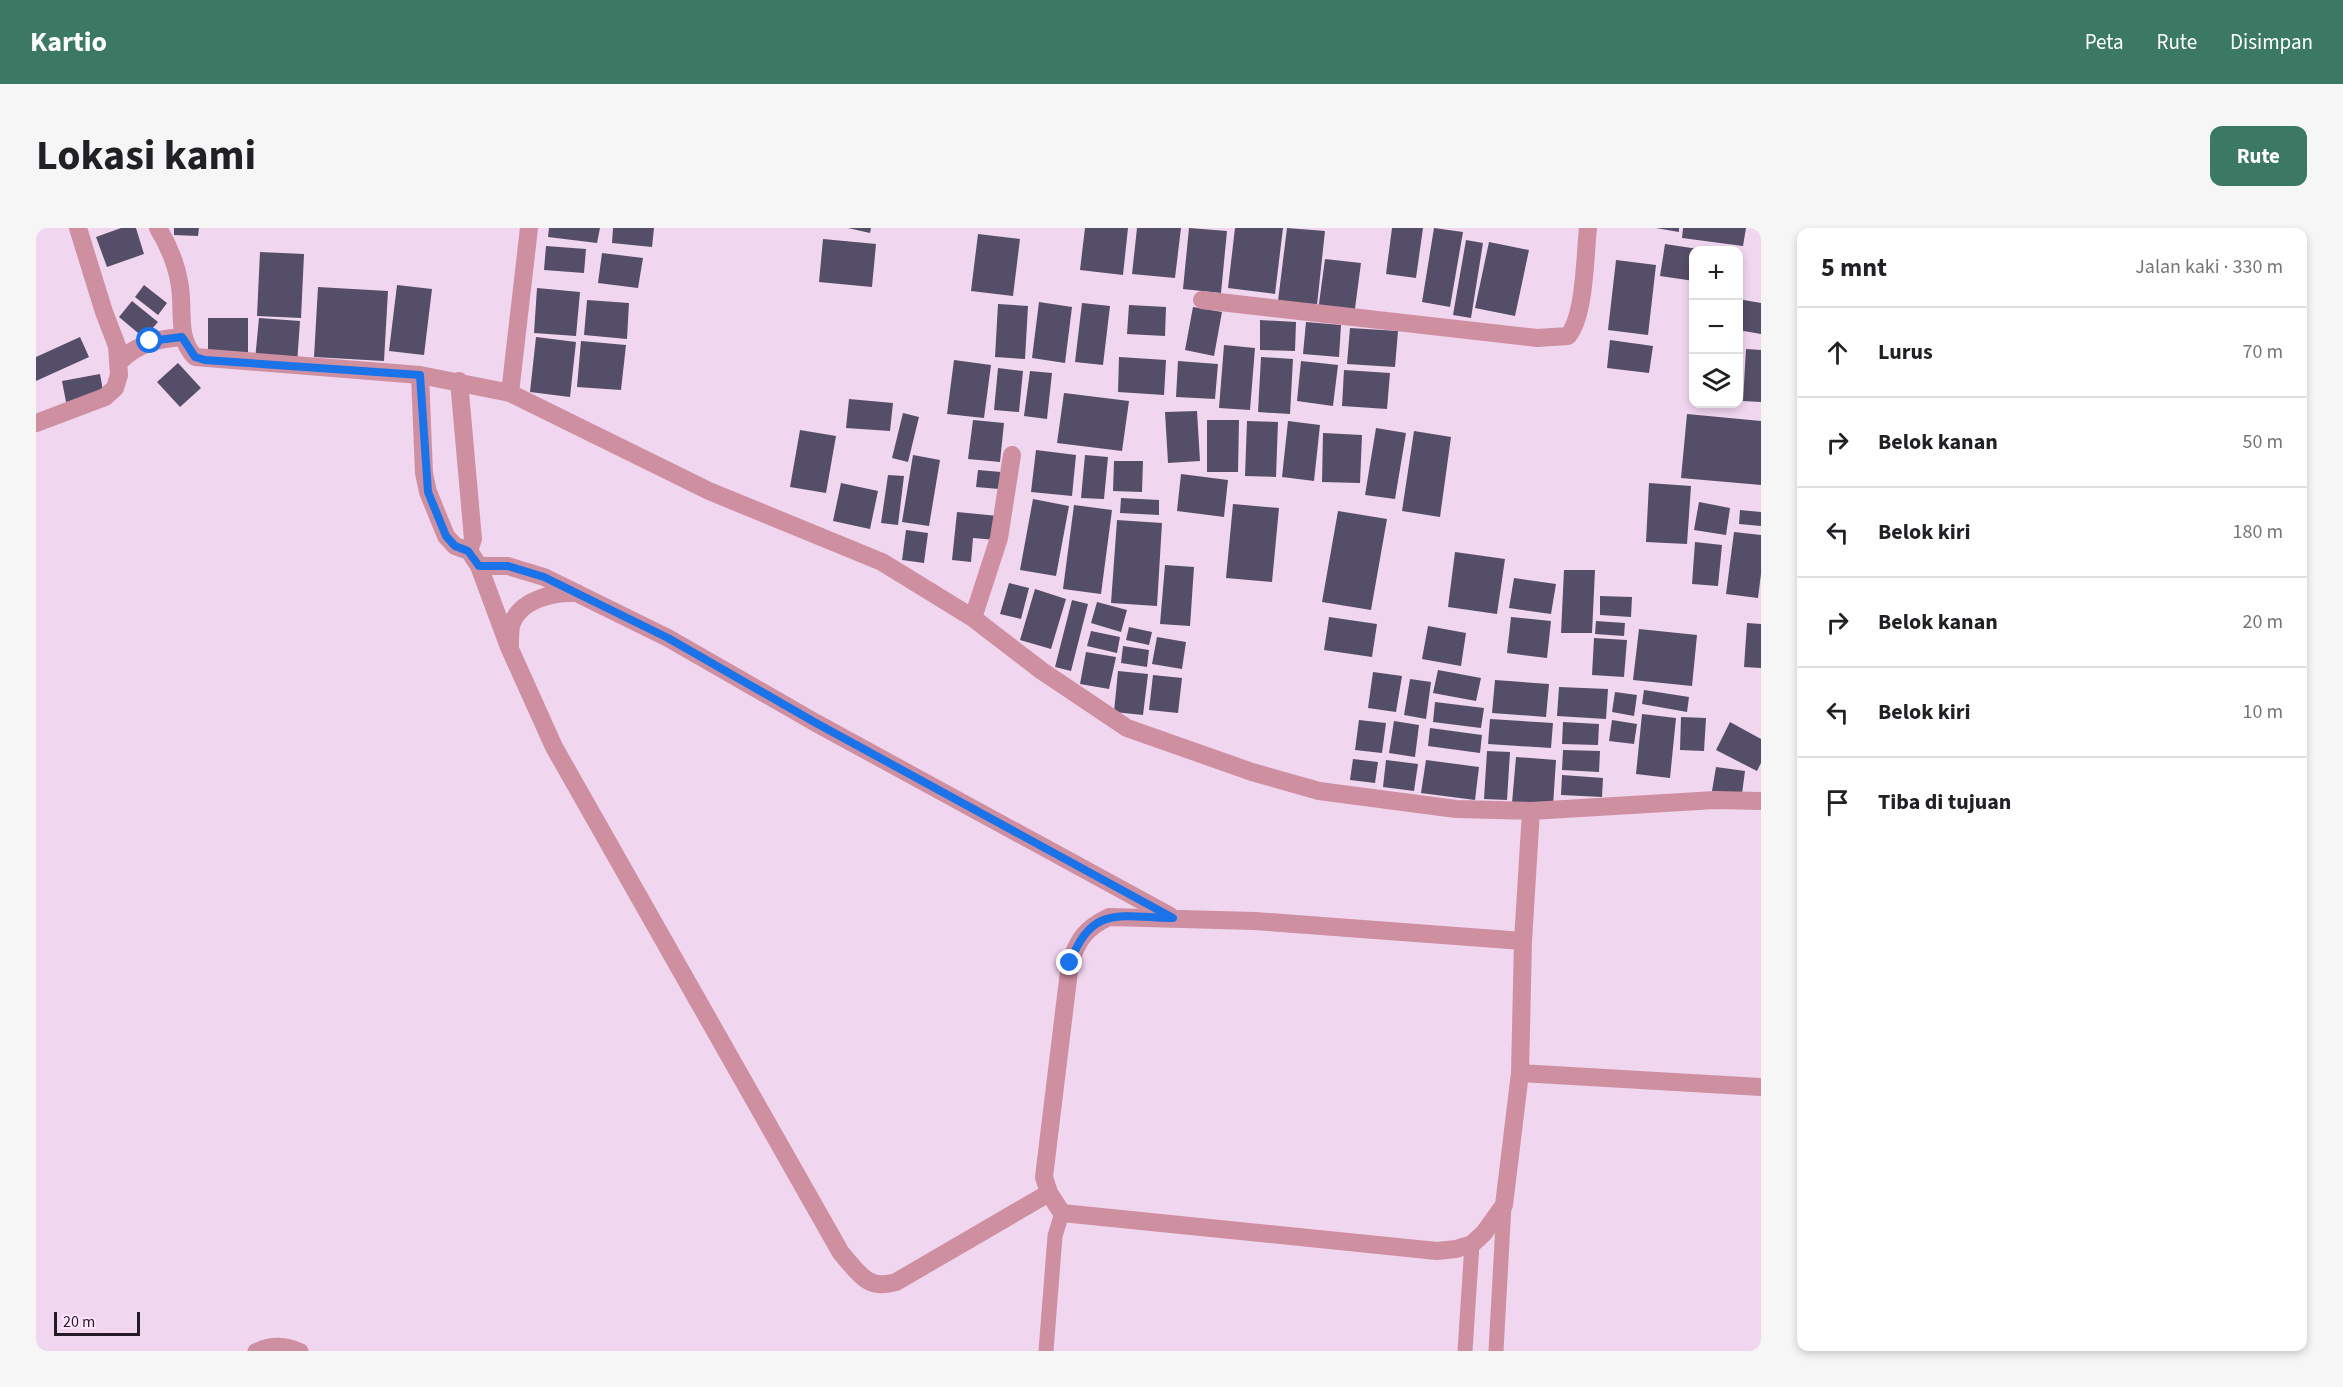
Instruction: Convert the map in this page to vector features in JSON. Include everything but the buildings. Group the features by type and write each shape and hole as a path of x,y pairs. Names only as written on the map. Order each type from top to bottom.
{"street":[{"path":"36,423 105,398 115,388 120,361 78,228"},
{"path":"158,228 179,278 183,304 182,337 195,357 205,360 420,375 510,393 709,492 882,562 973,618 1042,671 1127,728 1196,754 1319,790 1456,809 1531,811 1715,800 1761,801"},
{"path":"510,393 529,228"},
{"path":"1202,300 1538,338 1568,336 1573,331 1578,308 1588,228"},
{"path":"120,361 132,350 150,341 182,337"},
{"path":"420,375 428,492 446,536 455,546 474,559 544,577 668,638 816,723 1173,918"},
{"path":"459,381 474,559 509,647 554,747 840,1253 867,1282 882,1286 896,1282 1049,1192"},
{"path":"973,618 999,538 1012,455"},
{"path":"509,647 511,626 527,605 544,597 563,593 579,593"},
{"path":"1523,941 1255,921 1108,916 1090,926 1078,940 1070,963 1044,1178 1049,1192 1062,1213 1437,1251 1456,1250 1472,1244 1484,1233 1504,1205 1520,1073 1523,941 1531,811"},
{"path":"1520,1073 1761,1087"}],"lane":[{"path":"1496,1351 1504,1205"},
{"path":"1046,1351 1055,1236 1062,1213"},
{"path":"1465,1351 1472,1244"},
{"path":"255,1351 269,1344 291,1346 301,1351"}],"route":[{"path":"150,341 182,337 188,350 195,357 205,360 420,375 422,445 428,492 446,536 455,546 468,551 479,566 508,566 544,577 668,638 816,723 1173,918 1108,916 1090,926 1078,940 1070,963"}]}
